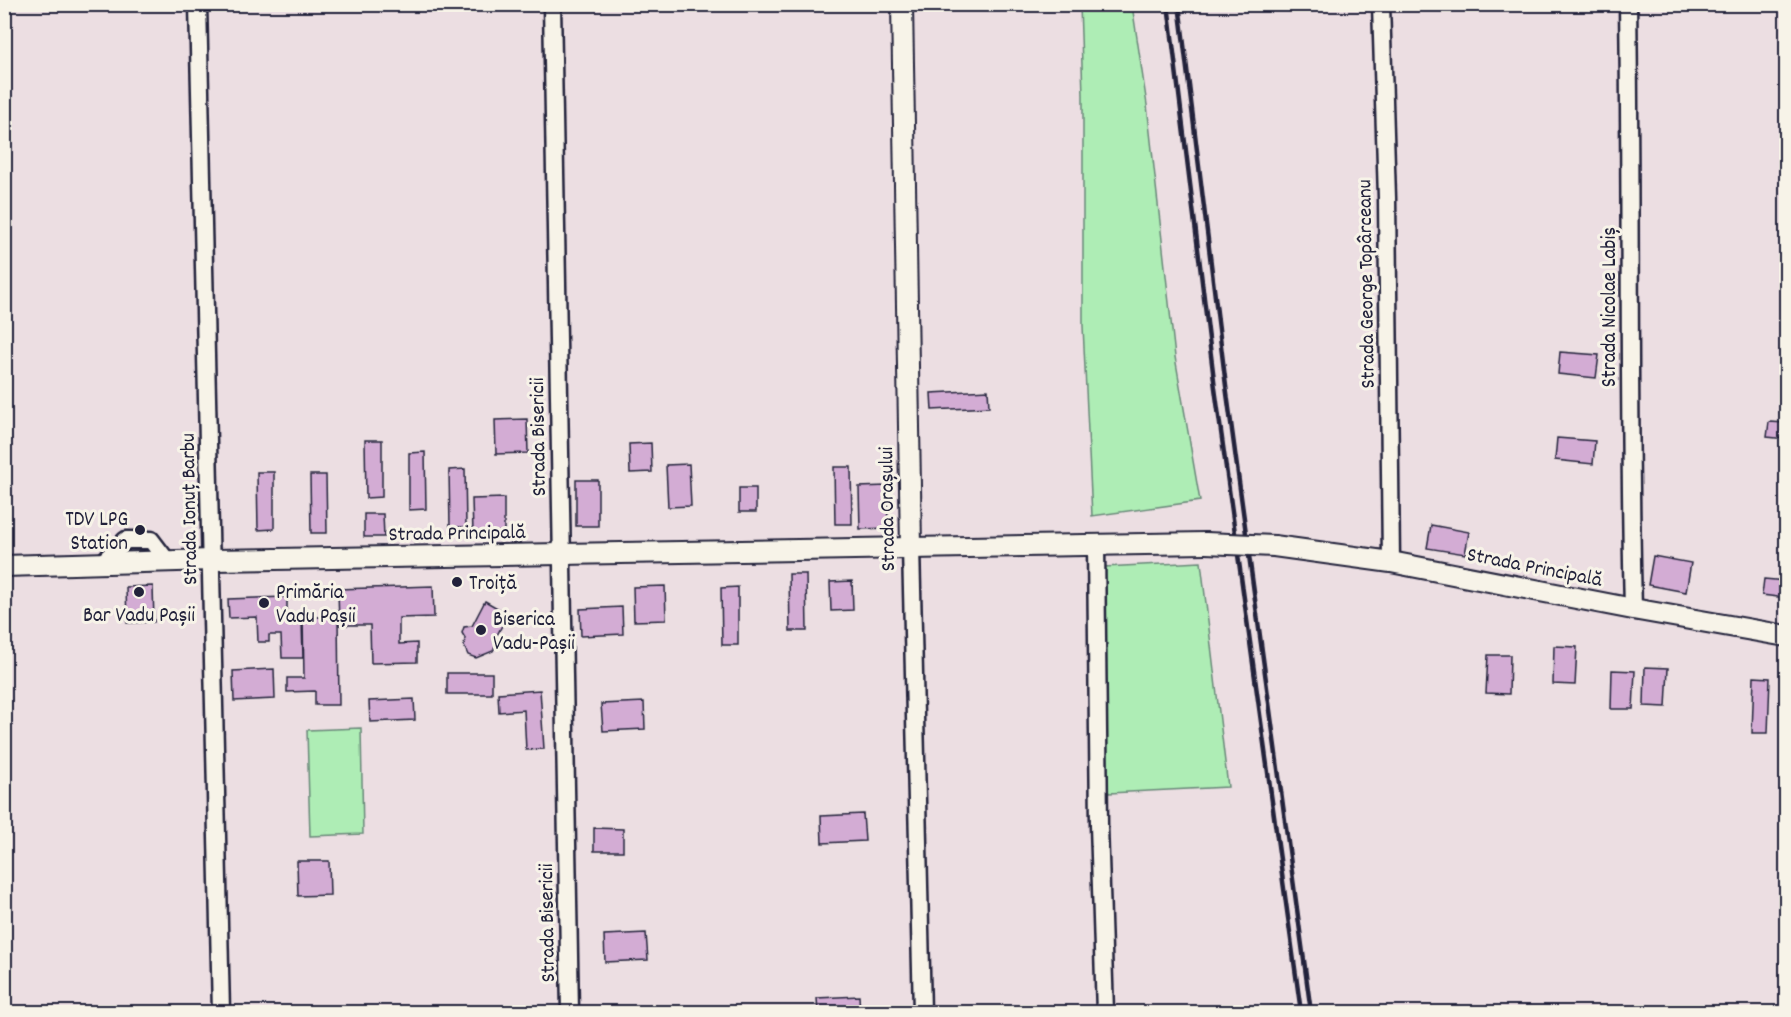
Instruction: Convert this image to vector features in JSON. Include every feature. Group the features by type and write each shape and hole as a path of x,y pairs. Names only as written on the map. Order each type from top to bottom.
{"main road":[{"name":"Strada Orașului","path":"902,4 911,548"},
{"name":"Strada Principală","path":"4,566 212,560 1206,543 1274,546 1391,562 1786,636"}],"street":[{"name":"Strada Ionuț Barbu","path":"198,4 221,1012"},
{"name":"Strada Bisericii","path":"552,4 570,1012"},
{"name":"Strada George Topârceanu","path":"1380,4 1387,198 1391,562"},
{"name":"Strada Nicolae Labiș","path":"1628,4 1630,483 1633,609"},
{"path":"1096,545 1099,825 1105,1012"},
{"name":"Strada Orașului","path":"911,548 922,1012"}],"green space":[{"path":"1080,5 1132,5 1147,105 1175,357 1200,501 1092,516 1083,326 1083,95"},
{"path":"1201,562 1228,787 1109,793 1107,788 1104,567"},
{"path":"361,728 363,834 310,836 307,730"}],"building":[{"path":"1560,352 1599,355 1596,378 1558,374"},
{"path":"988,390 989,407 932,410 931,393"},
{"path":"527,419 528,453 496,454 495,420"},
{"path":"1769,422 1786,423 1786,439 1767,437"},
{"path":"1557,438 1595,441 1593,464 1555,460"},
{"path":"365,440 382,440 382,497 366,498"},
{"path":"651,443 652,472 630,473 629,444"},
{"path":"425,452 426,509 409,510 409,453"},
{"path":"689,464 691,506 668,507 666,465"},
{"path":"834,467 851,467 852,524 835,524"},
{"path":"465,469 466,527 450,527 449,470"},
{"path":"257,472 274,472 274,529 258,530"},
{"path":"310,475 326,475 327,533 311,533"},
{"path":"576,480 598,480 598,526 576,526"},
{"path":"887,486 888,528 860,529 859,487"},
{"path":"739,488 756,488 756,512 739,512"},
{"path":"504,498 504,532 473,533 472,499"},
{"path":"364,514 383,514 384,537 364,537"},
{"path":"1431,525 1469,532 1465,554 1427,548"},
{"path":"1653,556 1691,563 1686,592 1648,585"},
{"path":"789,574 806,574 807,631 790,631"},
{"path":"1764,579 1786,581 1786,598 1762,595"},
{"path":"852,581 853,610 831,611 830,582"},
{"path":"153,586 154,622 127,623 126,587"},
{"path":"433,586 434,617 399,618 399,644 417,643 417,662 371,663 370,625 339,625 338,589"},
{"path":"665,586 666,620 634,621 633,587"},
{"path":"738,587 738,645 722,645 721,588"},
{"path":"287,597 287,622 302,622 303,658 282,658 281,635 269,635 269,642 258,642 257,617 229,618 228,599"},
{"name":"Biserica Vadu-Pașii","path":"485,601 508,614 494,641 496,645 493,651 476,658 468,655 462,633 464,627 472,626"},
{"path":"622,607 623,634 581,636 580,609"},
{"path":"303,617 338,617 339,705 315,705 315,691 287,692 287,678 304,678"},
{"path":"1554,646 1577,647 1575,685 1553,684"},
{"path":"1488,655 1510,655 1509,694 1486,693"},
{"path":"1645,667 1668,668 1666,707 1644,706"},
{"path":"274,669 275,699 234,701 233,671"},
{"path":"1612,670 1635,671 1633,709 1611,709"},
{"path":"447,673 492,673 492,694 447,694"},
{"path":"1754,677 1770,678 1768,733 1752,733"},
{"path":"540,690 544,749 526,750 524,710 499,712 498,693"},
{"path":"414,699 415,720 370,722 369,701"},
{"path":"644,702 645,729 603,731 601,704"},
{"path":"863,814 865,841 822,843 821,816"},
{"path":"594,828 623,829 623,851 594,851"},
{"path":"297,861 329,861 330,895 298,896"},
{"path":"646,933 648,960 605,962 604,935"},
{"path":"859,996 860,1012 818,1012 817,998"}],"railway":[{"path":"1168,4 1215,388 1301,1012"},
{"path":"1179,4 1226,386 1311,1012"}],"place":[{"name":"TDV LPG Station","path":"140,530"},
{"name":"Troiță","path":"457,582"},
{"name":"Bar Vadu Pașii","path":"139,592"},
{"name":"Primăria Vadu Pașii","path":"264,603"},
{"name":"Biserica Vadu-Pașii","path":"481,630"}]}
